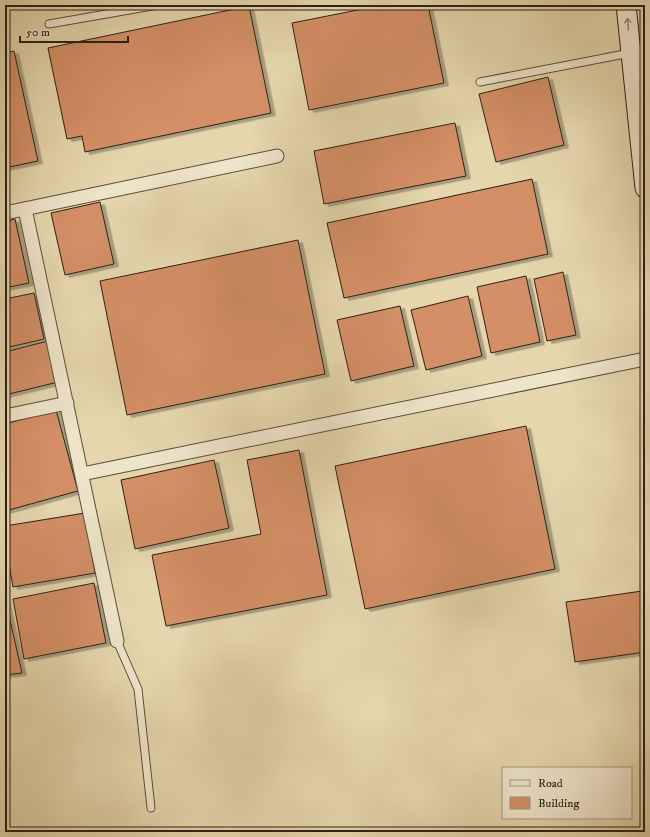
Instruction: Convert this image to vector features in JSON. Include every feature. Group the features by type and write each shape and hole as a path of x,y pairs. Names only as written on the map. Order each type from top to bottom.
{"main road":[{"path":"626,5 645,188"}],"street":[{"path":"5,213 277,156"},
{"path":"25,209 117,642"},
{"path":"82,474 645,359"},
{"path":"5,416 67,403"}],"lane":[{"path":"49,24 158,5"},
{"path":"480,82 630,53"},
{"path":"117,642 138,690 151,808"}],"building":[{"path":"383,5 428,5 444,83 309,110 292,23"},
{"path":"249,6 271,113 85,152 82,136 67,139 48,48"},
{"path":"14,51 38,161 5,168 5,53"},
{"path":"548,77 564,145 496,162 479,94"},
{"path":"455,123 466,176 324,204 314,151"},
{"path":"532,179 548,254 344,298 327,223"},
{"path":"100,202 114,264 65,275 51,213"},
{"path":"15,219 29,283 5,288 5,222"},
{"path":"298,240 325,374 127,415 100,281"},
{"path":"563,272 576,335 547,341 534,279"},
{"path":"526,276 540,342 491,353 477,287"},
{"path":"34,293 44,339 5,348 5,299"},
{"path":"468,296 482,356 426,370 411,310"},
{"path":"400,306 414,366 351,381 337,320"},
{"path":"48,341 58,382 5,395 5,352"},
{"path":"56,410 78,491 5,511 5,424"},
{"path":"526,426 555,569 365,609 335,466"},
{"path":"299,450 327,595 166,626 152,555 261,534 247,460"},
{"path":"214,460 229,528 135,549 121,480"},
{"path":"85,513 95,573 13,587 5,541 5,526"},
{"path":"94,583 106,643 24,659 13,599"},
{"path":"642,591 645,613 645,652 575,662 566,602"},
{"path":"5,598 22,673 5,675"}]}
